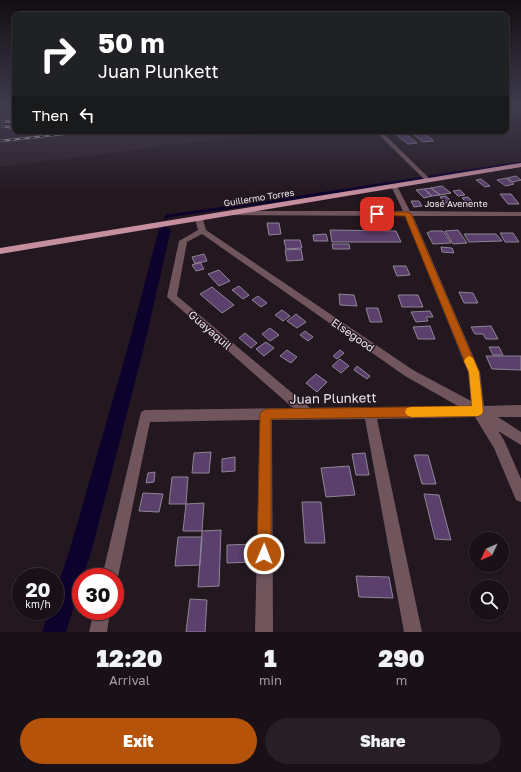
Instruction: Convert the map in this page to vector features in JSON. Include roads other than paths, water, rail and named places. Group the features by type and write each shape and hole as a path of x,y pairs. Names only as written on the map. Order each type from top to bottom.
{"main road":[{"name":"Guillermo Torres","path":"0,251 521,165"}],"street":[{"path":"383,135 428,180"},
{"path":"394,186 408,214 474,372 478,411 499,444 521,495"},
{"name":"José Avenente","path":"223,213 521,214"},
{"path":"199,218 202,231"},
{"name":"Elsegood","path":"202,231 409,373 478,411 521,439"},
{"name":"Guayaquil","path":"202,231 183,241 172,297 307,413"},
{"name":"Juan Plunkett","path":"112,568 145,416 521,411"},
{"path":"370,412 413,632"},
{"path":"264,632 266,414"},
{"path":"98,632 100,620"}],"waterway":[{"path":"500,166 521,163"},
{"path":"166,218 167,216 269,202 506,165"},
{"path":"54,632 81,549 136,347 165,229"}],"railway":[{"path":"0,141 50,135"}]}
